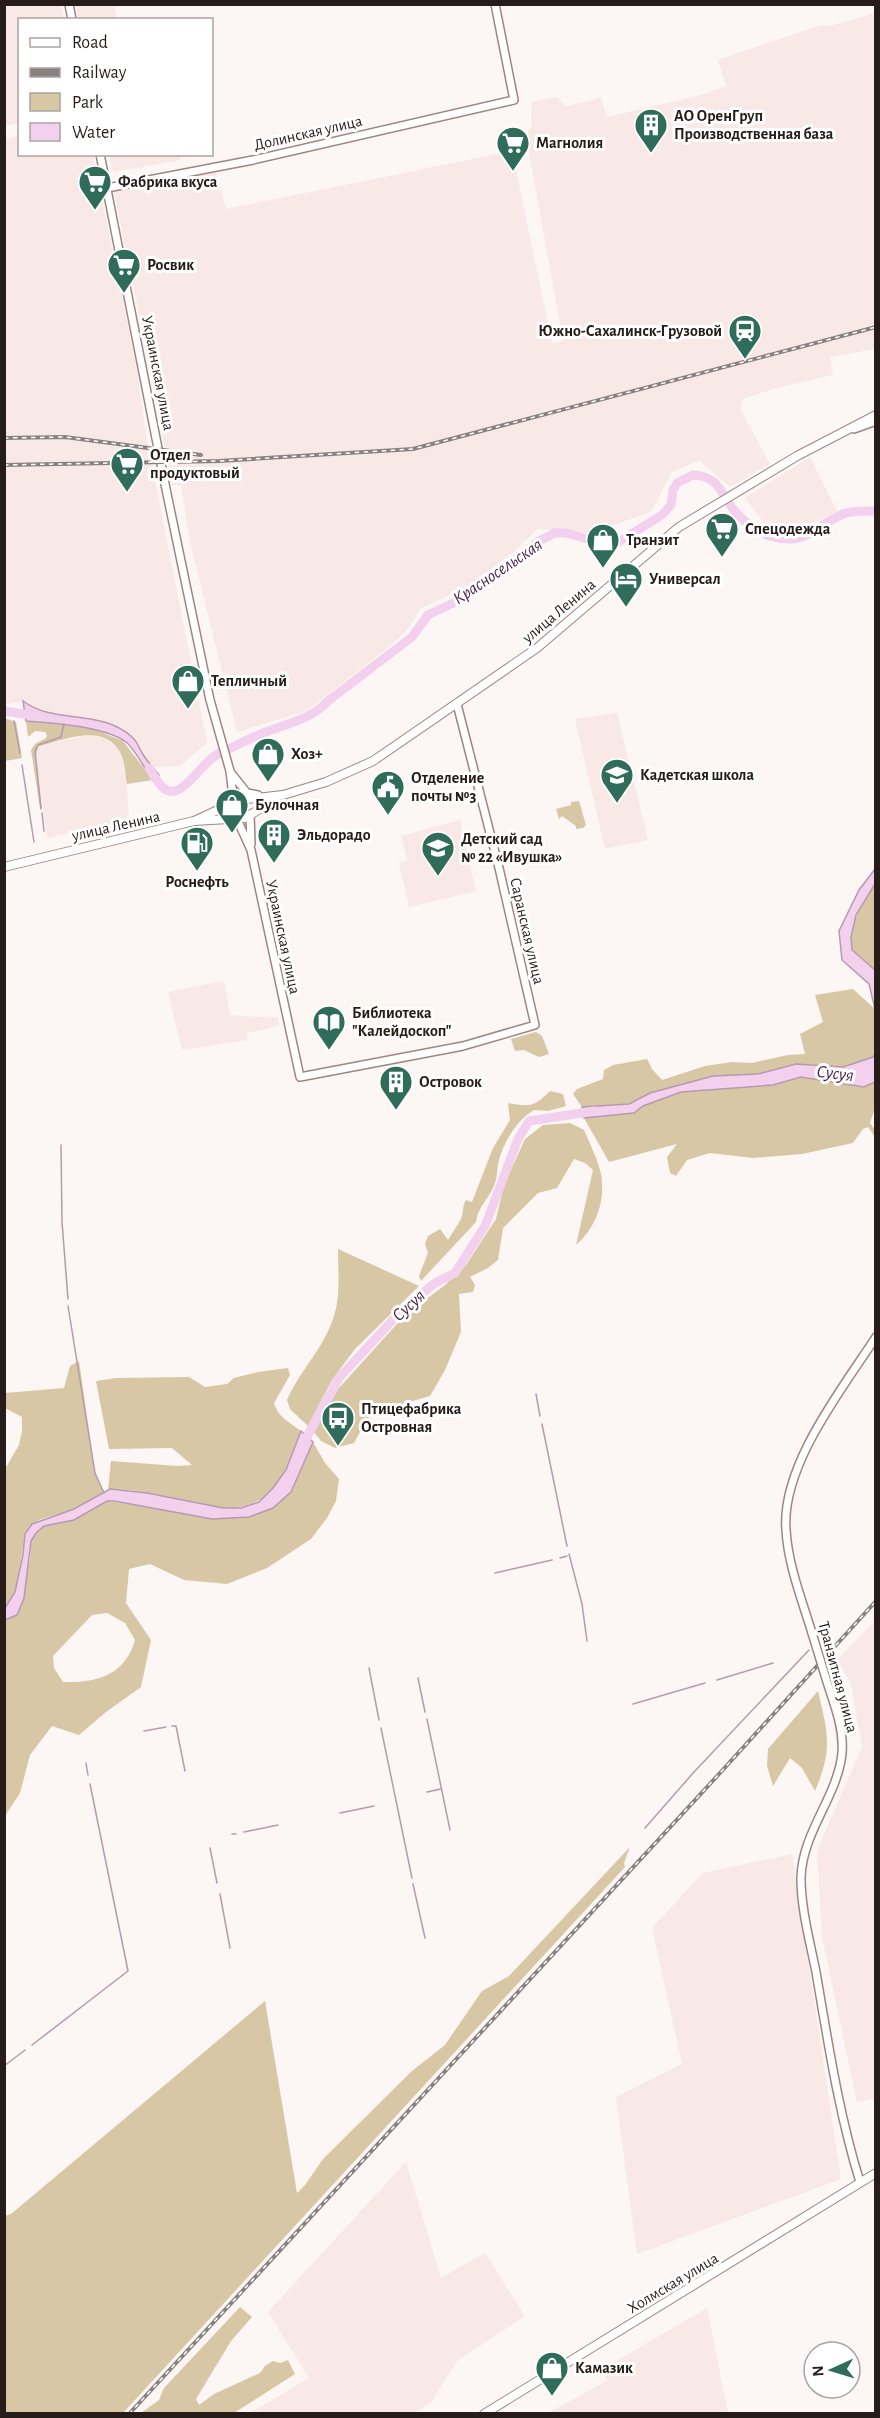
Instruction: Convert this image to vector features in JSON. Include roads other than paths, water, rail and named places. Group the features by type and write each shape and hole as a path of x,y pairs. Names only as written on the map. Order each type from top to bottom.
{"main road":[{"name":"Долинская улица","path":"107,188 253,160 514,100 495,4"},
{"name":"Украинская улица","path":"100,156 210,700 229,769 234,804 232,812 251,850 300,1077"},
{"name":"улица Ленина","path":"194,821 239,800 246,802 283,795 326,783 373,761 564,627 667,536 797,456 876,416"},
{"path":"846,431 876,421"},
{"name":"Саранская улица","path":"300,1077 463,1046 535,1025 473,762 457,704"},
{"name":"Украинская улица","path":"229,769 246,802 251,807 250,814"},
{"path":"229,769 247,794 283,795"},
{"path":"218,810 226,803 230,795 229,769"},
{"name":"улица Ленина","path":"4,867 194,821 245,818 283,795"},
{"path":"250,814 251,850"},
{"name":"Транзитная улица","path":"860,2182 851,2154 824,2020 801,1878 810,1836 837,1774 842,1755 842,1739 788,1546 786,1514 788,1497 801,1459 836,1398 876,1337"},
{"name":"Холмская улица","path":"484,2414 876,2173"}],"water":[{"path":"23,701 49,713 92,719 119,728 134,739 159,775 153,780 126,742 105,732 78,726 26,721"},
{"path":"875,869 875,884 856,915 851,937 852,950 875,970 875,1009 869,984 842,960 839,931 859,890"},
{"path":"875,1054 875,1082 864,1087 801,1077 773,1085 681,1092 643,1106 634,1113 584,1118 582,1107 629,1104 650,1093 713,1076 758,1074 796,1064 843,1067 873,1057"},
{"path":"301,1431 313,1442 291,1492 273,1508 249,1517 212,1519 107,1501 74,1520 44,1526 31,1541 24,1598 17,1615 5,1620 5,1608 15,1592 25,1534 32,1524 74,1509 110,1489 147,1493 223,1508 241,1508 259,1502 286,1470"}],"waterway":[{"name":"Красносельская","path":"149,768 159,784 166,790 180,789 214,756 312,714 412,637 428,615 468,596 539,541 555,533 566,533 605,544 615,544 662,515 671,505 673,490 677,483 693,475 713,481 736,513 750,525 765,534 783,539 793,539 810,534 847,513 876,511"},
{"name":"Красносельская","path":"4,711 37,716"},
{"path":"14,721 20,753"},
{"path":"41,809 35,751 38,745 61,737 64,724"},
{"path":"22,765 34,842"},
{"path":"42,813 44,831"},
{"name":"Сусуя","path":"302,1446 339,1378 402,1310 435,1283 455,1273 485,1226 518,1139 529,1121 595,1111"},
{"path":"61,1145 62,1222 68,1299"},
{"path":"68,1306 95,1473 104,1493"},
{"path":"536,1394 540,1416"},
{"path":"542,1424 567,1546"},
{"path":"569,1554 582,1604 587,1641"},
{"path":"560,1558 567,1556"},
{"path":"495,1573 552,1560"},
{"path":"645,1828 694,1772 809,1650"},
{"path":"717,1680 773,1663"},
{"path":"369,1668 379,1720"},
{"path":"418,1678 425,1712"},
{"path":"633,1704 705,1683"},
{"path":"427,1719 450,1830"},
{"path":"172,1726 176,1726 185,1771"},
{"path":"144,1731 166,1727"},
{"path":"381,1728 412,1878"},
{"path":"86,1763 88,1775"},
{"path":"32,2045 128,1971 90,1784"},
{"path":"427,1792 441,1789"},
{"path":"340,1813 374,1806"},
{"path":"244,1832 278,1825"},
{"path":"210,1848 217,1883"},
{"path":"413,1884 425,1938"},
{"path":"220,1894 230,1948"},
{"path":"4,2066 25,2050"}],"railway":[{"path":"4,465 219,461 413,449 876,327"},
{"path":"4,438 65,437 201,455"},
{"path":"129,2414 876,1601"}],"place":[{"name":"АО ОренГруп Производственная база","path":"651,154"},
{"name":"Магнолия","path":"513,172"},
{"name":"Фабрика вкуса","path":"95,211"},
{"name":"Росвик","path":"124,294"},
{"name":"Южно-Сахалинск-Грузовой","path":"745,360"},
{"name":"Отдел продуктовый","path":"127,493"},
{"name":"Спецодежда","path":"722,558"},
{"name":"Транзит","path":"603,569"},
{"name":"Универсал","path":"626,608"},
{"name":"Тепличный","path":"188,710"},
{"name":"Хоз+","path":"268,783"},
{"name":"Кадетская школа","path":"617,804"},
{"name":"Отделение почты №3","path":"388,816"},
{"name":"Булочная","path":"232,834"},
{"name":"Эльдорадо","path":"274,864"},
{"name":"Роснефть","path":"197,872"},
{"name":"Детский сад № 22 «Ивушка»","path":"438,877"},
{"name":"Библиотека \"Калейдоскоп\"","path":"329,1051"},
{"name":"Островок","path":"396,1111"},
{"name":"Птицефабрика Островная","path":"338,1447"},
{"name":"Камазик","path":"552,2397"}]}
